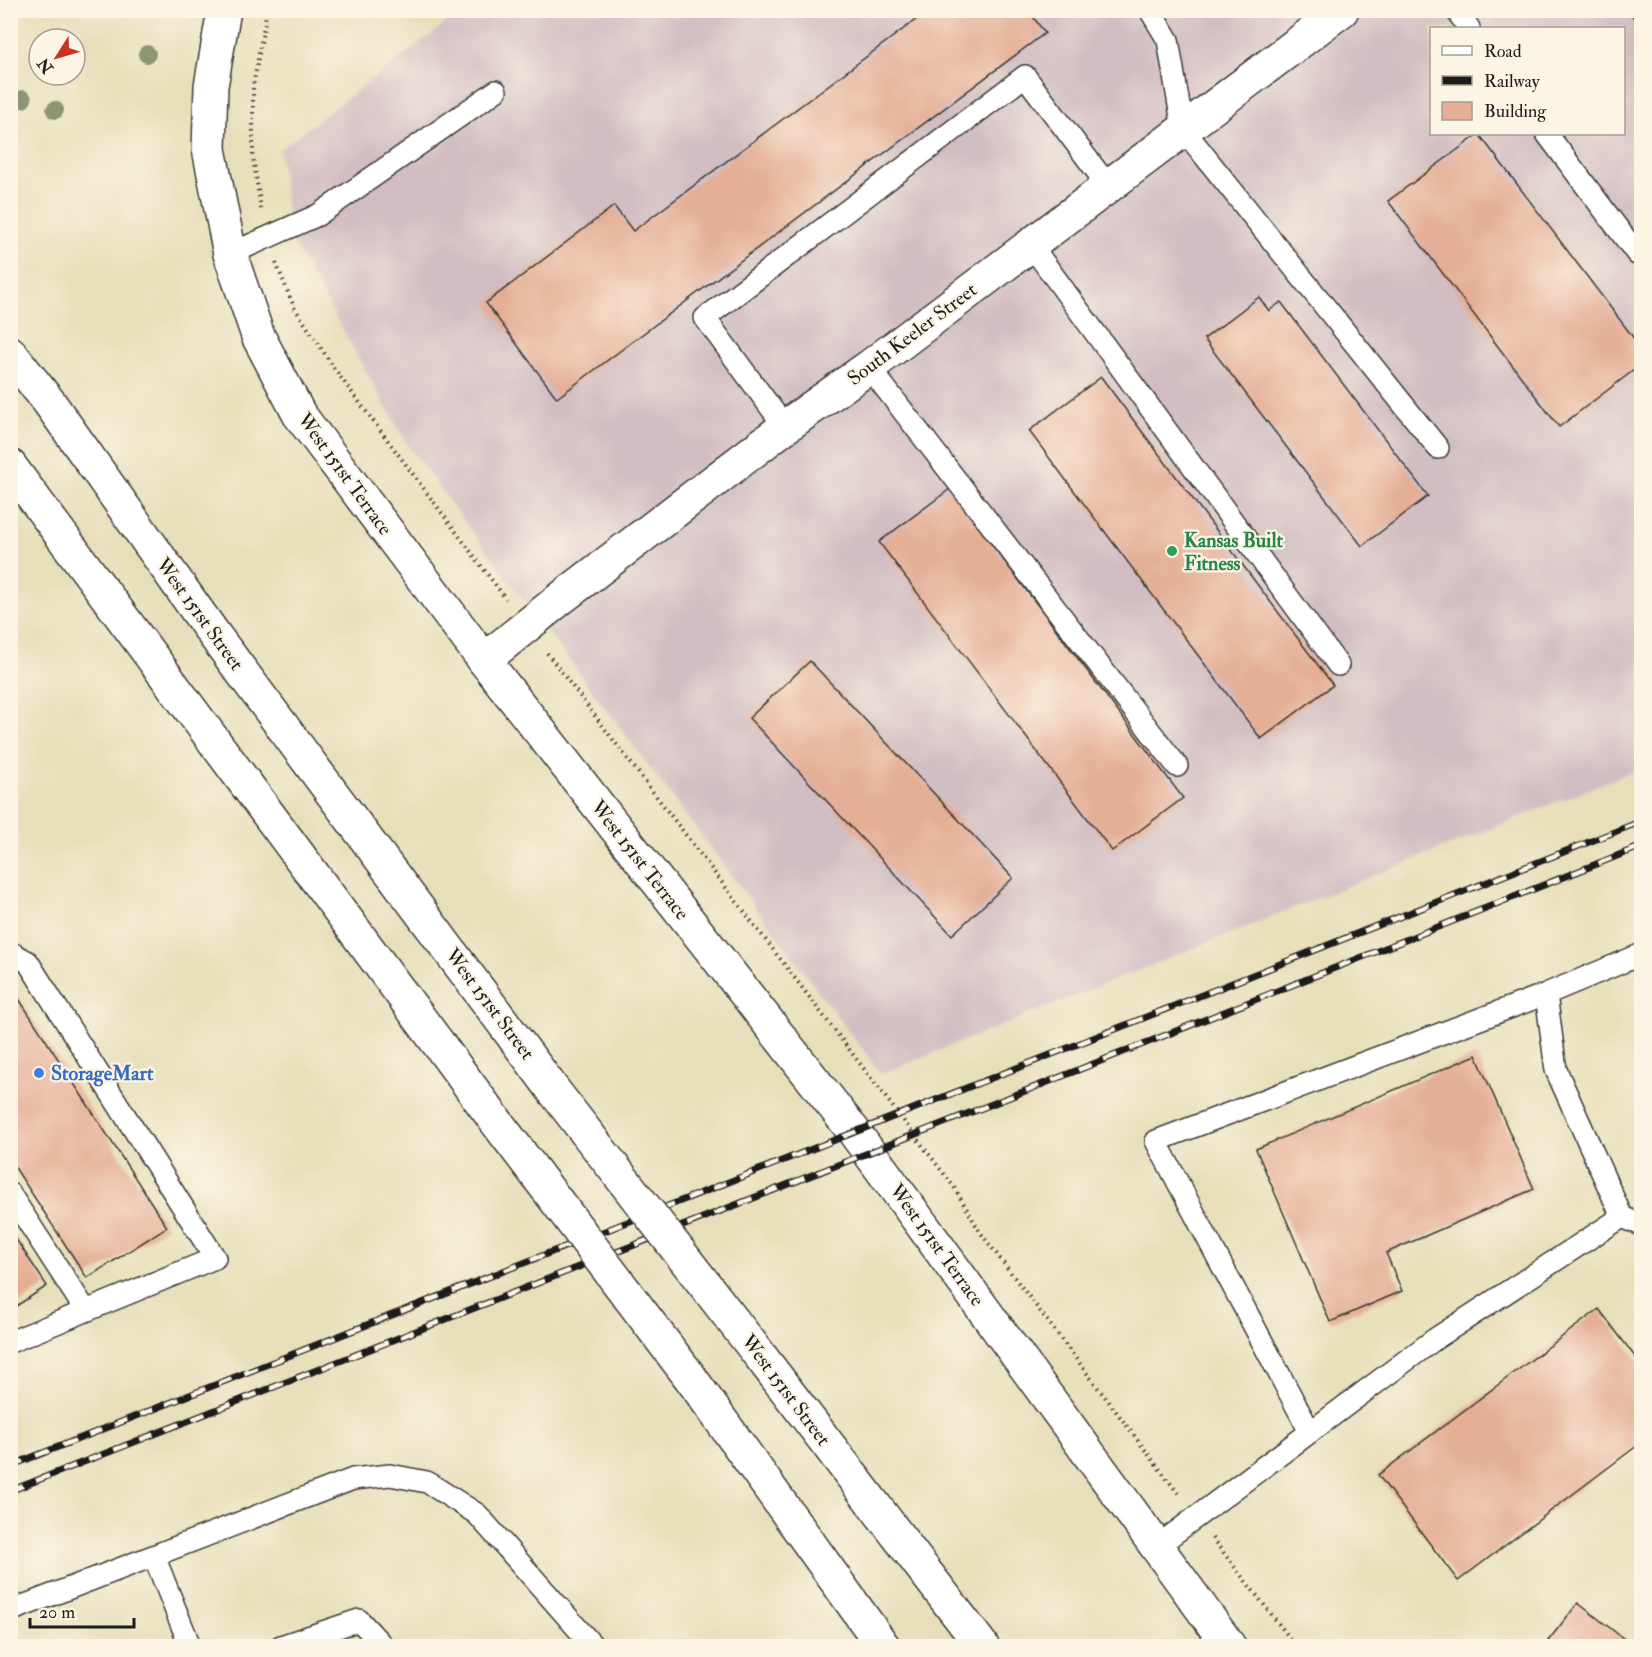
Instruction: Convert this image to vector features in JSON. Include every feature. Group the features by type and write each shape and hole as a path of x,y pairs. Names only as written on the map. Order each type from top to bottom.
{"main road":[{"name":"West 151st Terrace","path":"224,10 211,86 209,149 230,254 258,336 299,414 484,660 862,1143 1229,1647"},
{"name":"South Keeler Street","path":"484,660 784,427 869,367 1342,10"},
{"name":"West 151st Street","path":"10,353 50,402 215,636 554,1091 758,1353 982,1647"},
{"path":"10,466 495,1120 690,1377 883,1647"}],"lane":[{"path":"1150,10 1168,40 1183,129 1438,448"},
{"path":"1456,10 1468,27"},
{"path":"784,427 705,318 1025,76 1108,186"},
{"path":"230,254 318,215 496,91"},
{"path":"1548,135 1637,254"},
{"path":"1031,244 1338,665"},
{"path":"869,367 1178,766"},
{"path":"10,952 28,962 214,1258 10,1342"},
{"path":"1310,1432 1156,1141 1546,994 1641,954"},
{"path":"1546,994 1556,1070 1622,1217 1641,1225"},
{"path":"10,1194 86,1311"},
{"path":"1156,1547 1434,1339 1622,1217"},
{"path":"10,1611 353,1479 390,1475 427,1482 477,1514 593,1647"},
{"path":"153,1556 190,1647"},
{"path":"281,1647 359,1620 383,1647"}],"path":[{"path":"267,10 253,86 254,157 266,237 294,307 336,371 526,626 954,1187 980,1232 1296,1647"}],"shaded area":[{"path":"462,11 1641,11 1641,768 881,1074 410,449 290,237 279,150"}],"building":[{"path":"929,10 1028,10 1045,33 557,398 486,303 614,206 633,231"},
{"path":"1628,10 1642,10 1642,29"},
{"path":"1480,135 1642,349 1642,364 1559,427 1388,201"},
{"path":"1259,297 1269,311 1281,302 1428,496 1362,546 1204,339"},
{"path":"1101,377 1333,685 1261,739 1029,431"},
{"path":"950,489 1183,798 1112,851 879,542"},
{"path":"810,661 1013,878 952,935 749,718"},
{"name":"StorageMart","path":"10,985 167,1227 87,1278 10,1160"},
{"path":"1476,1055 1534,1189 1386,1253 1402,1291 1330,1322 1256,1149"},
{"path":"10,1230 47,1286 10,1310"},
{"path":"1599,1309 1642,1366 1642,1442 1458,1581 1378,1475"},
{"path":"1578,1603 1633,1646 1554,1646 1548,1641"}],"railway":[{"path":"10,1466 1642,821"},
{"path":"10,1491 1642,846"}],"place":[{"name":"Kansas Built Fitness","path":"1172,551"},
{"name":"StorageMart","path":"39,1073"}]}
